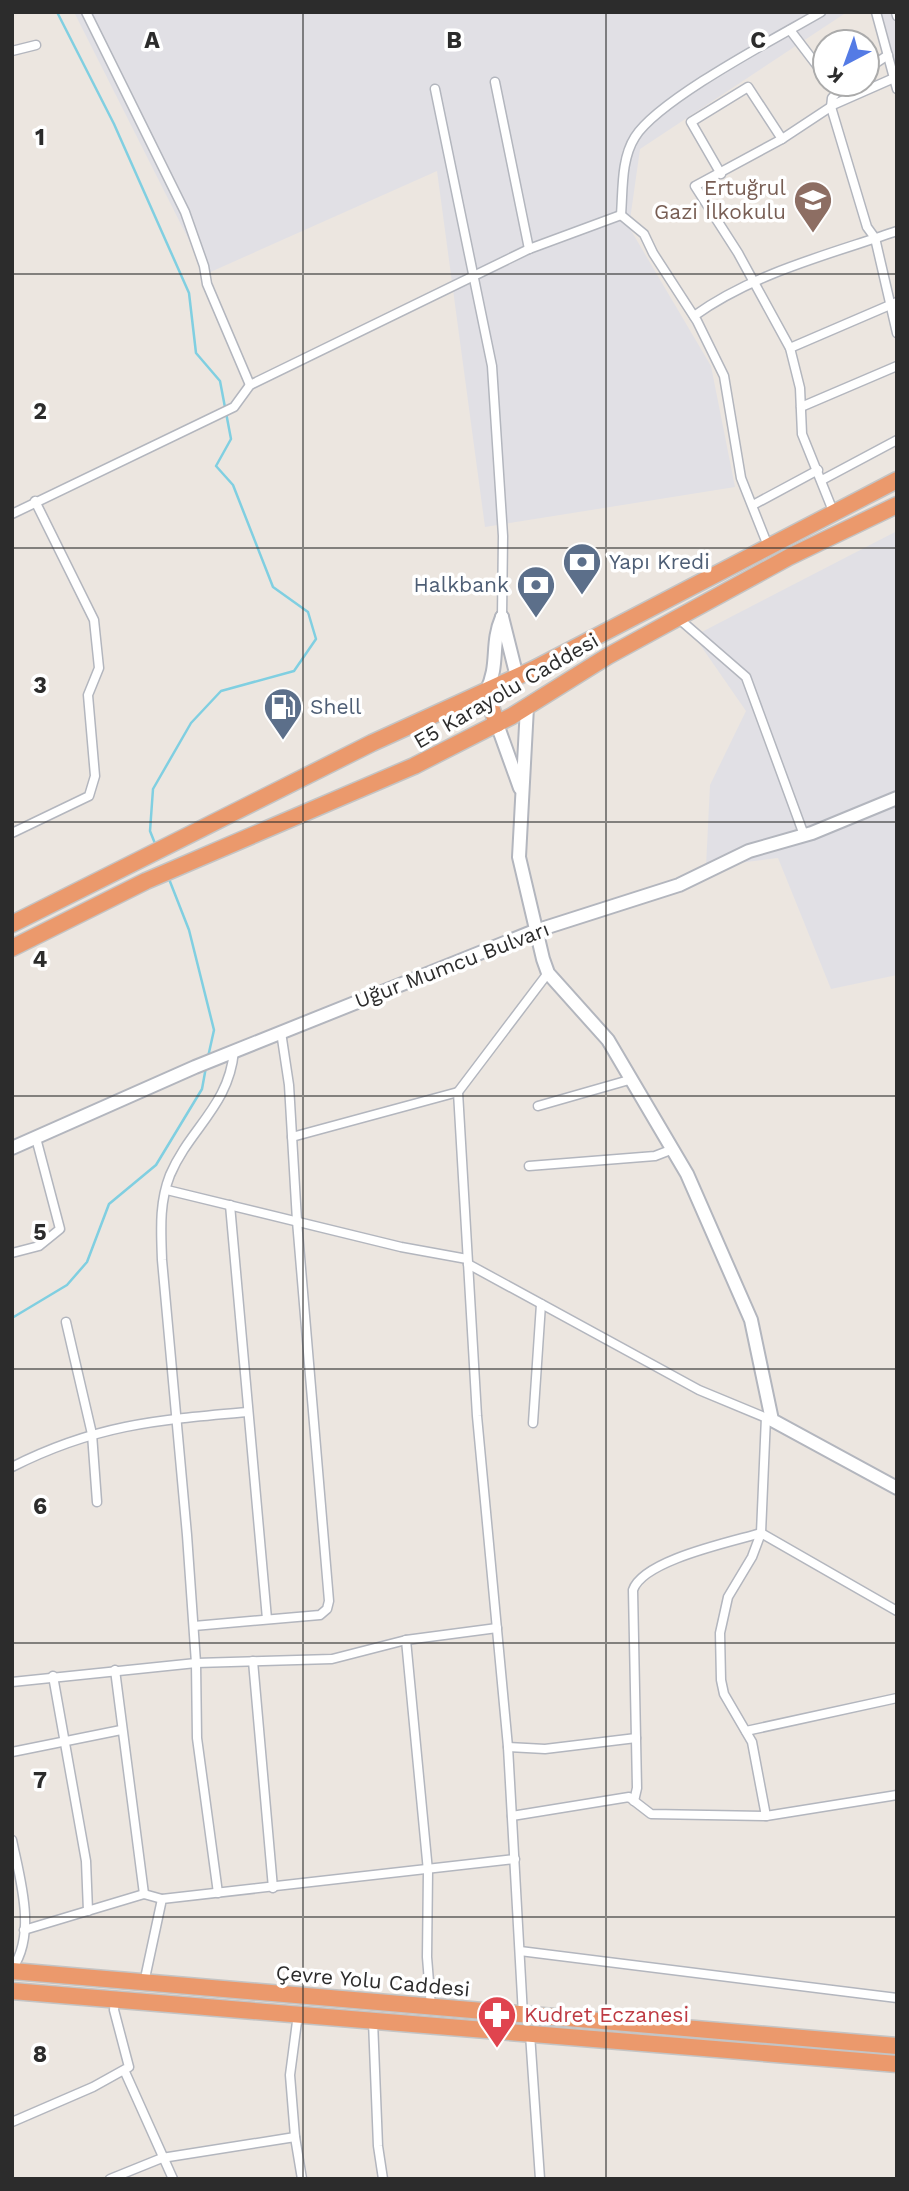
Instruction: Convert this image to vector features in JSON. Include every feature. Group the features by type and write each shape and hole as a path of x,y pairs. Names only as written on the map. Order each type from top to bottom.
{"highway":[{"name":"E5 Karayolu Caddesi","path":"12,924 372,743 517,677 897,480"},
{"name":"E5 Karayolu Caddesi","path":"12,948 146,881 415,766 497,724 608,656 789,557 897,505"},
{"path":"517,677 527,707"},
{"path":"486,692 497,724"},
{"name":"Çevre Yolu Caddesi","path":"12,1970 897,2046"},
{"name":"Çevre Yolu Caddesi","path":"12,1991 897,2064"}],"street":[{"path":"86,12 185,212 204,266 206,284 250,385"},
{"path":"621,215 626,156 636,136 654,117 821,12"},
{"path":"876,12 897,89"},
{"path":"790,30 811,58"},
{"path":"12,51 36,45"},
{"path":"881,60 888,55"},
{"path":"833,511 802,434 800,388 790,348 695,186 782,139 833,103 894,78"},
{"path":"495,82 529,249"},
{"path":"721,174 691,122 748,87 782,139"},
{"path":"435,89 492,366 498,421 503,536 502,617 517,677"},
{"path":"832,98 867,227 875,238 893,304 897,332"},
{"path":"833,103 836,98"},
{"path":"12,514 35,500 234,407 250,385 475,278 529,249 621,215"},
{"path":"621,215 644,234 694,316 724,376 741,478 768,545"},
{"path":"694,316 723,295 752,280 897,231"},
{"path":"790,348 893,304"},
{"path":"801,407 897,366"},
{"path":"822,480 897,440"},
{"path":"753,505 818,470"},
{"path":"12,833 89,796 95,776 88,695 99,668 94,620 35,500"},
{"path":"486,692 495,671 494,636 502,617"},
{"path":"678,618 746,677 804,835"},
{"path":"527,707 519,857 548,973 608,1040 629,1080 673,1149 709,1221 751,1320 769,1419 761,1533 752,1557 729,1597 720,1633 720,1680 724,1694 752,1742 766,1816"},
{"path":"497,724 519,782 522,813"},
{"name":"Uğur Mumcu Bulvarı","path":"12,1148 195,1067 536,931 679,885 749,851 804,835 897,798"},
{"path":"292,1137 457,1092 548,973"},
{"path":"194,1626 320,1615 327,1609 329,1601 292,1137 281,1032"},
{"path":"218,1894 197,1738 194,1626 162,1260 160,1208 170,1175 224,1094 232,1072 234,1051"},
{"path":"538,1106 629,1080"},
{"path":"457,1092 477,1416 509,1747 523,2015"},
{"path":"12,1253 39,1246 60,1229 36,1138"},
{"path":"529,1166 655,1156 673,1149"},
{"path":"167,1190 467,1262 699,1390 769,1419 897,1488"},
{"path":"230,1205 267,1619"},
{"path":"533,1423 541,1304"},
{"path":"66,1322 92,1434 97,1502"},
{"path":"12,1467 55,1446 111,1428 247,1412"},
{"path":"634,1801 636,1738 632,1590 636,1581 669,1562 761,1533 897,1611"},
{"path":"12,1682 53,1675 196,1663 332,1659 406,1640 497,1628"},
{"path":"406,1640 428,1871 427,1957 431,2007"},
{"path":"253,1661 273,1888"},
{"path":"115,1670 144,1894"},
{"path":"53,1675 86,1861 88,1911"},
{"path":"746,1731 897,1698"},
{"path":"12,1752 121,1730"},
{"path":"509,1747 545,1749 636,1738"},
{"path":"512,1815 629,1797 651,1814 766,1816 897,1795"},
{"path":"12,1840 24,1933 21,1956 12,1970"},
{"path":"12,1936 144,1894 162,1899 218,1894 515,1859"},
{"path":"144,1983 162,1899"},
{"path":"520,1951 897,1998"},
{"path":"12,2122 125,2072 130,2062 117,2022 115,1999"},
{"path":"298,2014 290,2076 302,2179"},
{"path":"373,2021 378,2146 383,2179"},
{"path":"530,2034 540,2179"},
{"path":"125,2072 173,2179"},
{"path":"110,2179 163,2158 295,2137"}],"shaded area":[{"path":"74,12 847,12 823,28 811,28 811,36 640,149 629,227 711,366 735,487 485,527 437,171 206,274"},
{"path":"874,12 897,12 897,85 881,28"},
{"path":"897,531 897,975 831,989 778,858 706,867 710,785 746,711 694,636"}],"waterway":[{"path":"57,12 114,124 189,293 196,353 220,381 231,439 216,466 233,485 273,587 308,612 316,639 294,671 221,691 191,723 153,789 150,831 156,846"},
{"path":"169,879 189,930 214,1030 208,1057"},
{"path":"12,1318 67,1285 87,1262 109,1204 156,1165 202,1089 206,1067"}],"place":[{"name":"Ertuğrul Gazi İlkokulu","path":"813,234"},
{"name":"Yapı Kredi","path":"582,596"},
{"name":"Halkbank","path":"536,619"},
{"name":"Shell","path":"283,741"},
{"name":"Kudret Eczanesi","path":"497,2049"}]}
